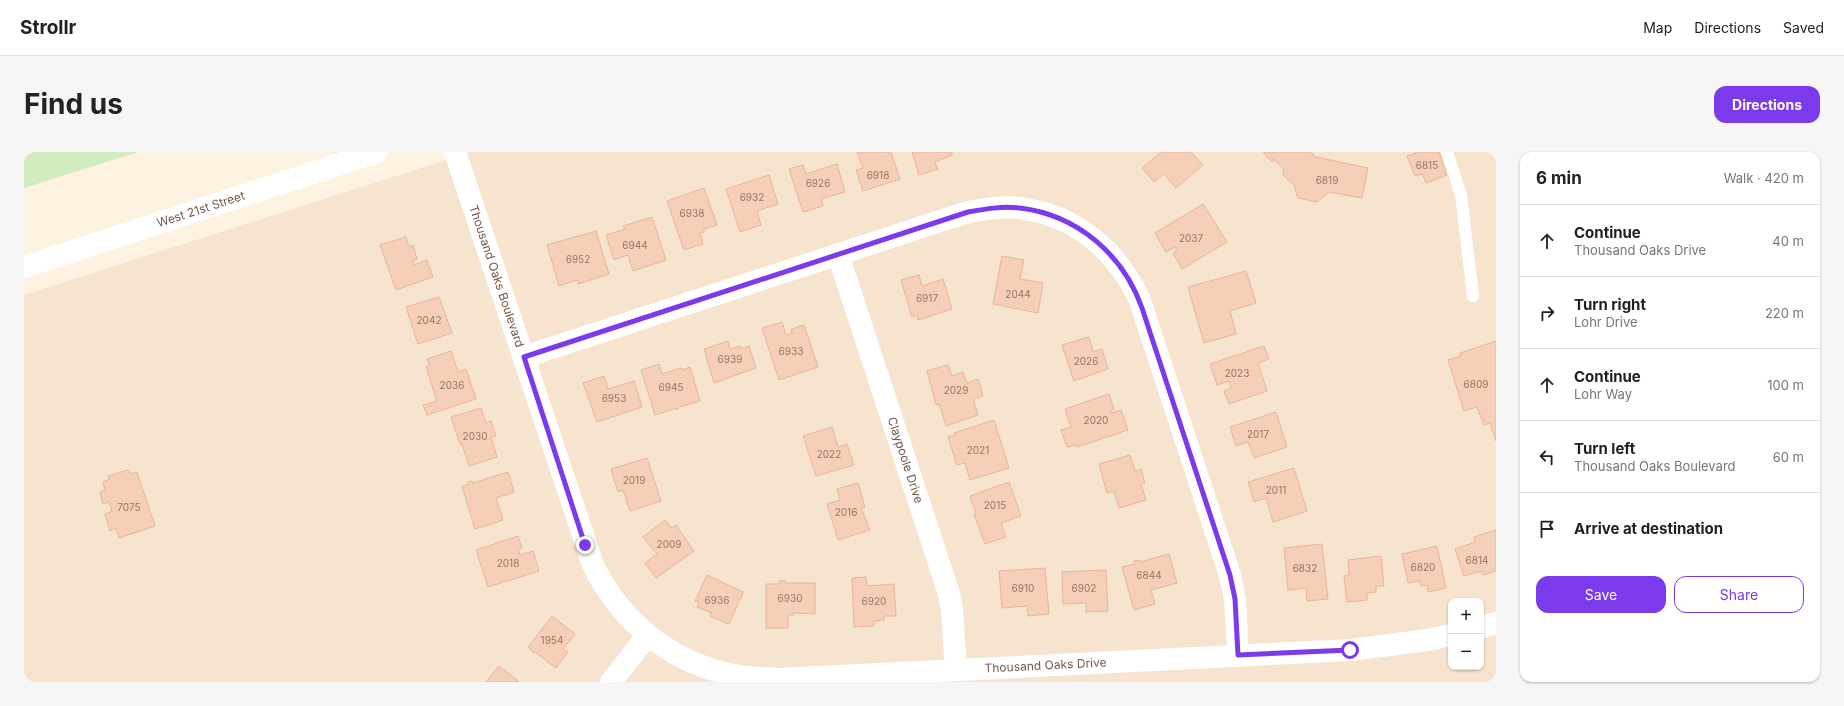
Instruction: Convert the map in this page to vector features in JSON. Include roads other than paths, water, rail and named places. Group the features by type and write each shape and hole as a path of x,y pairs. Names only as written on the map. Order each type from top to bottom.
{"street":[{"name":"West 21st Street","path":"24,267 377,152"},
{"name":"Thousand Oaks Boulevard","path":"455,152 593,565 607,590 619,607 633,623 648,635"},
{"path":"524,357 968,212 999,208 1019,208 1049,214 1078,227 1100,242 1130,278 1142,308 1231,579 1235,599 1238,655"},
{"name":"Claypoole Drive","path":"838,254 949,594 952,610 956,670"},
{"path":"1484,626 1496,623"},
{"path":"611,682 648,635"},
{"name":"Thousand Oaks Drive","path":"648,635 679,656 701,666 736,676 780,679 1350,650 1428,640 1448,636"}],"lane":[{"path":"1447,152 1456,173 1461,195 1474,296"}]}
